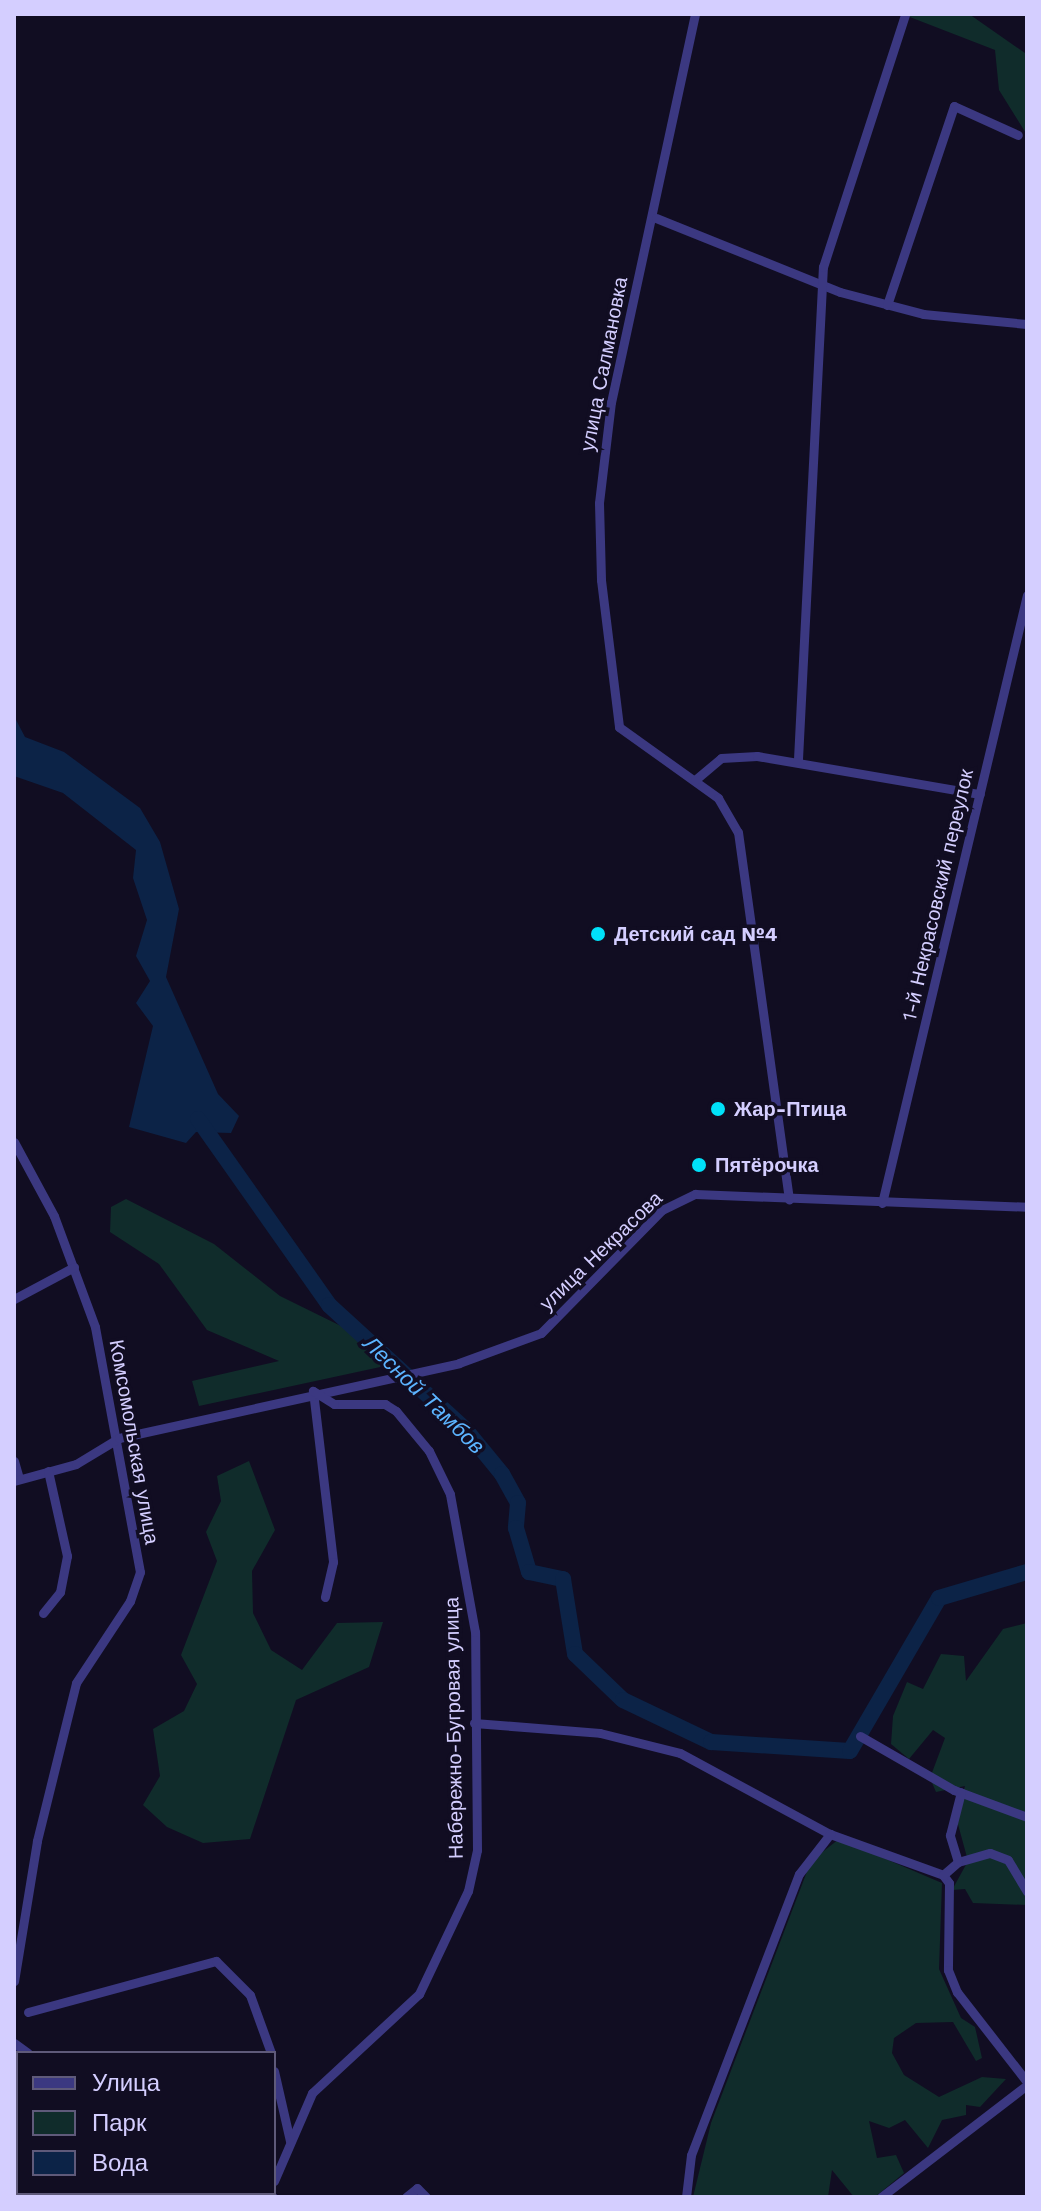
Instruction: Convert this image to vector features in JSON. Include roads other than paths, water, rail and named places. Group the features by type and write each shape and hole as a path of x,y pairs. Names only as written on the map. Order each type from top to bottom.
{"street":[{"name":"улица Салмановка","path":"695,14 656,218 611,402 599,503 601,580 615,721 628,738 695,780 725,805 738,832 789,1199"},
{"path":"798,759 822,284 905,14"},
{"path":"887,305 954,106 1018,135"},
{"path":"656,218 822,284 887,305 1027,324"},
{"name":"1-й Некрасовский переулок","path":"882,1203 1027,595"},
{"path":"695,780 728,757 798,759 980,794"},
{"name":"Комсомольская улица","path":"14,1142 74,1267 119,1438 140,1572 130,1601 76,1683 37,1841 14,1981"},
{"name":"улица Некрасова","path":"16,1480 48,1471 119,1438 313,1391 459,1363 541,1333 677,1201 695,1194 1027,1207"},
{"path":"14,1299 74,1267"},
{"path":"313,1391 333,1562 325,1597"},
{"name":"Набережно-Бугровая улица","path":"276,2176 320,2082 409,2008 448,1936 477,1850 470,1584 444,1478 396,1411 385,1404 334,1404 313,1391"},
{"path":"14,1461 16,1480"},
{"path":"43,1613 60,1592 67,1556 48,1471"},
{"path":"474,1723 637,1740 732,1777 830,1834 943,1875 949,1883 948,1970 957,1992 1027,2084 881,2197"},
{"path":"860,1736 961,1792 1027,1817"},
{"path":"958,1862 950,1835 961,1792"},
{"path":"686,2197 691,2155 799,1874 830,1834"},
{"path":"943,1875 958,1862 990,1853 1008,1860 1027,1892"},
{"path":"28,2012 216,1961 250,1995 270,2051"},
{"path":"276,2080 290,2141"},
{"path":"406,2197 417,2188 426,2197"}],"water":[{"path":"14,716 25,737 64,752 140,808 160,842 179,909 166,977 218,1094 239,1116 231,1133 196,1132 186,1143 129,1127 153,1026 136,1003 150,981 136,956 147,920 133,878 136,850 63,793 14,776"}],"waterway":[{"name":"Лесной Тамбов","path":"198,1119 329,1305 466,1430 502,1474 518,1503 516,1528 529,1572 563,1579 575,1654 623,1700 711,1742 850,1751 939,1598 1027,1572"}],"place":[{"name":"Детский сад №4","path":"598,934"},
{"name":"Жар-Птица","path":"718,1109"},
{"name":"Пятёрочка","path":"699,1165"}]}
